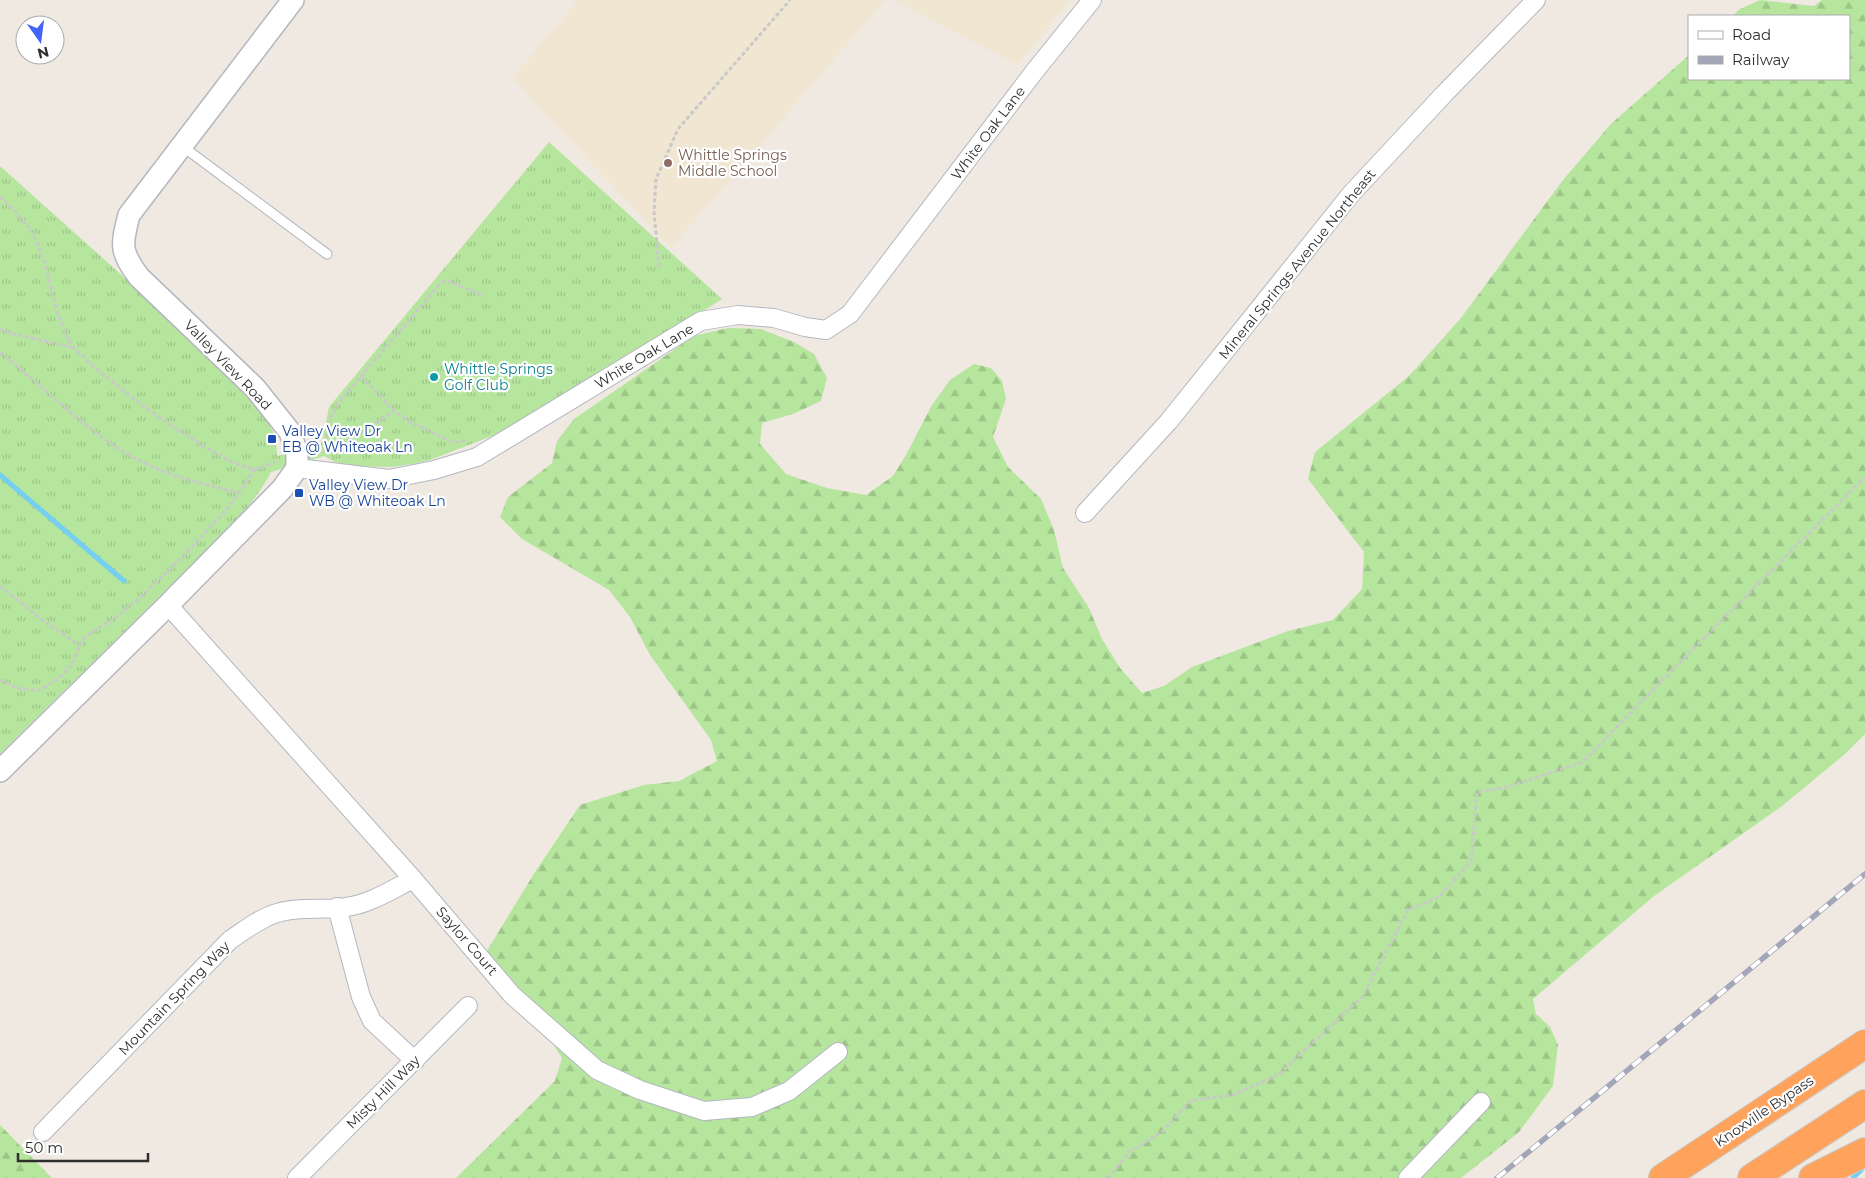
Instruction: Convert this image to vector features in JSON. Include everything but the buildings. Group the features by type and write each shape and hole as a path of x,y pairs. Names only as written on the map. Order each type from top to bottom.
{"highway":[{"name":"Knoxville Bypass","path":"1663,1178 1865,1044"},
{"path":"1752,1178 1865,1104"},
{"path":"1813,1178 1865,1152"}],"street":[{"name":"Valley View Road","path":"293,0 129,215 123,240 126,258 139,276 255,388 290,432 297,453 297,468"},
{"name":"White Oak Lane","path":"297,468 389,479 434,470 477,457 701,321 738,315 774,318 805,328 826,330 850,314 1028,80 1092,0"},
{"name":"Mineral Springs Avenue Northeast","path":"1085,513 1169,421 1351,194 1445,93 1536,0"},
{"path":"0,771 282,489 297,468"},
{"name":"Saylor Court","path":"168,605 413,879 512,995 597,1070 640,1090 704,1111 752,1107 789,1091 838,1052"},
{"name":"Mountain Spring Way","path":"44,1132 230,940 263,918 278,912 311,908 338,908 369,902 413,879"},
{"path":"338,908 360,997 372,1021 415,1061"},
{"name":"Misty Hill Way","path":"297,1178 468,1006"},
{"path":"1408,1178 1481,1102"}],"lane":[{"path":"182,146 327,254"}],"path":[{"path":"659,267 654,212 656,178 678,128 790,0"},
{"path":"0,197 29,227 48,274 63,326 69,341 76,348 103,374 149,409 209,450 235,463 255,469 275,462"},
{"path":"324,450 333,412 361,376 440,284 445,281 451,282 482,296"},
{"path":"0,329 76,348"},
{"path":"0,352 82,421 116,446 146,464 164,472 239,493"},
{"path":"361,376 394,411 408,420 454,443 466,440"},
{"path":"318,452 341,444 394,411"},
{"path":"0,680 18,688 39,690 58,679 77,655 79,645 84,638 115,618 142,596 230,506 255,469"},
{"path":"1108,1178 1129,1152 1163,1131 1190,1101 1236,1094 1279,1074 1362,997 1408,910 1439,897 1472,861 1477,792 1507,787 1584,762 1678,664 1865,477"},
{"path":"0,586 40,619 79,645"}],"shaded area":[{"name":"Whittle Springs Middle School","path":"578,0 885,0 671,248 512,78"},
{"path":"894,0 1070,0 1017,65"}],"green space":[{"path":"1760,0 1814,6 1822,0 1865,0 1865,734 1845,754 1782,806 1654,896 1533,999 1536,1014 1550,1027 1558,1045 1553,1086 1519,1132 1461,1178 456,1178 555,1081 562,1058 544,1030 479,964 535,872 580,805 644,785 679,781 717,761 711,740 650,655 630,617 609,590 522,539 500,517 508,497 552,463 557,441 574,419 694,336 728,328 761,329 794,342 814,354 827,378 821,401 793,414 762,423 760,444 786,474 827,488 866,495 893,476 932,405 950,380 974,364 991,368 1002,381 1006,399 993,437 1008,467 1041,499 1054,530 1063,568 1089,608 1102,639 1120,668 1142,693 1164,686 1192,667 1288,631 1333,620 1362,589 1364,552 1308,479 1315,452 1409,376 1461,318 1563,180 1611,124 1688,56 1688,80 1850,80 1850,15 1733,15 1740,9"},
{"path":"549,142 722,299 528,422 430,460 392,467 354,466 335,462 324,456 271,472 254,499 219,538 0,754 0,166 164,313 244,389 269,423 276,439 277,456 316,447 322,442 329,407"},
{"path":"0,1125 52,1178 0,1178"}],"waterway":[{"path":"0,475 124,581"},
{"path":"1853,1178 1861,1170"}],"railway":[{"path":"1497,1178 1865,874"}],"place":[{"name":"Whittle Springs Middle School","path":"668,163"},
{"name":"Whittle Springs Golf Club","path":"434,377"},
{"name":"Valley View Dr EB @ Whiteoak Ln","path":"272,439"},
{"name":"Valley View Dr WB @ Whiteoak Ln","path":"299,493"}]}
